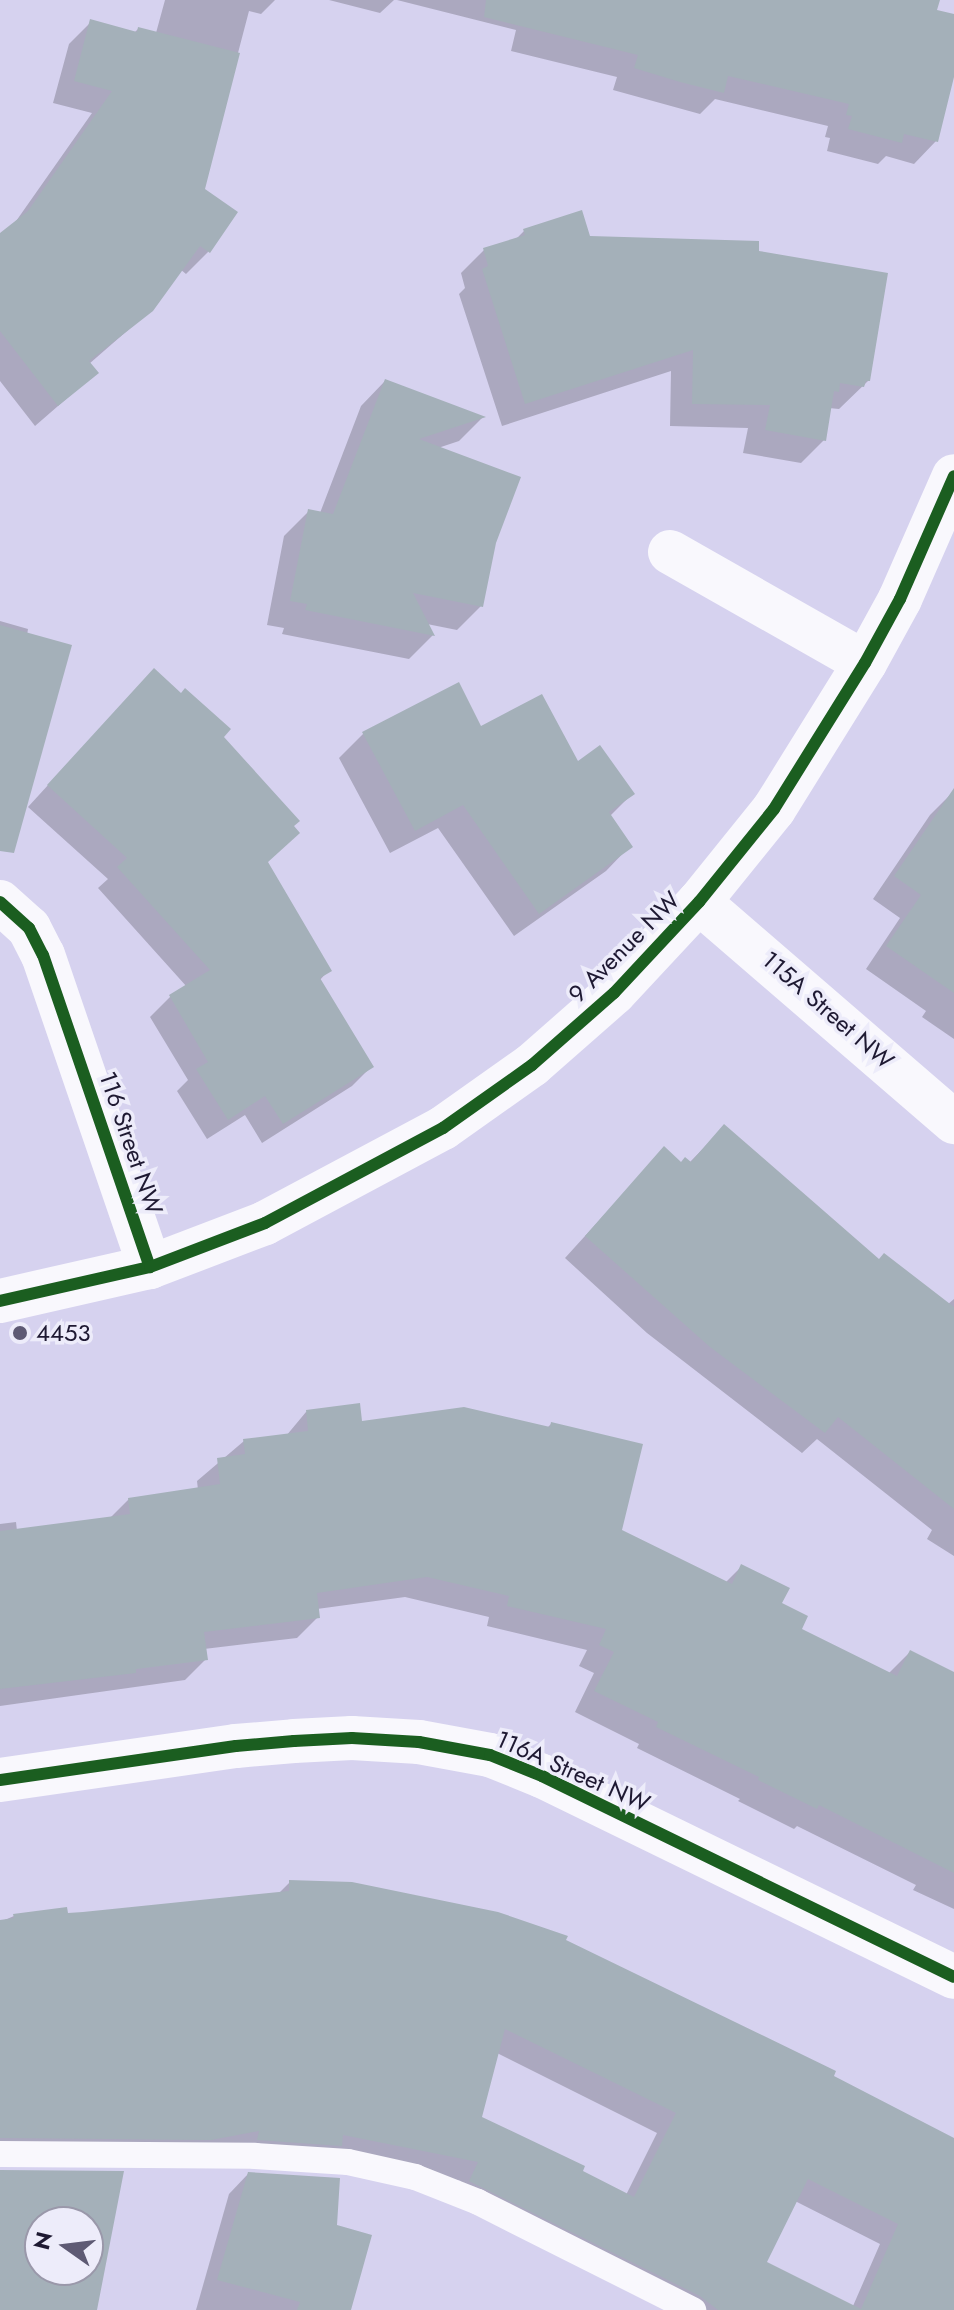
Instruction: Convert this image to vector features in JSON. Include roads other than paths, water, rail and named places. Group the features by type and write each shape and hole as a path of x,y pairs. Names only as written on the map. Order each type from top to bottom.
{"street":[{"name":"9 Avenue NW","path":"150,1267 265,1223 443,1128 532,1065 614,993 699,902 774,809 865,663 907,585 954,476"},
{"path":"670,552 865,663"},
{"name":"116 Street NW","path":"0,902 29,928 43,955 150,1267"},
{"name":"115A Street NW","path":"699,902 954,1122"},
{"path":"0,1301 150,1267"},
{"name":"116A Street NW","path":"0,1780 294,1741 352,1738 419,1742 490,1755 542,1776 954,1977"}],"lane":[{"path":"0,2154 255,2156 348,2162 415,2177 478,2202 693,2310"}],"place":[{"name":"4453","path":"20,1333"}]}
